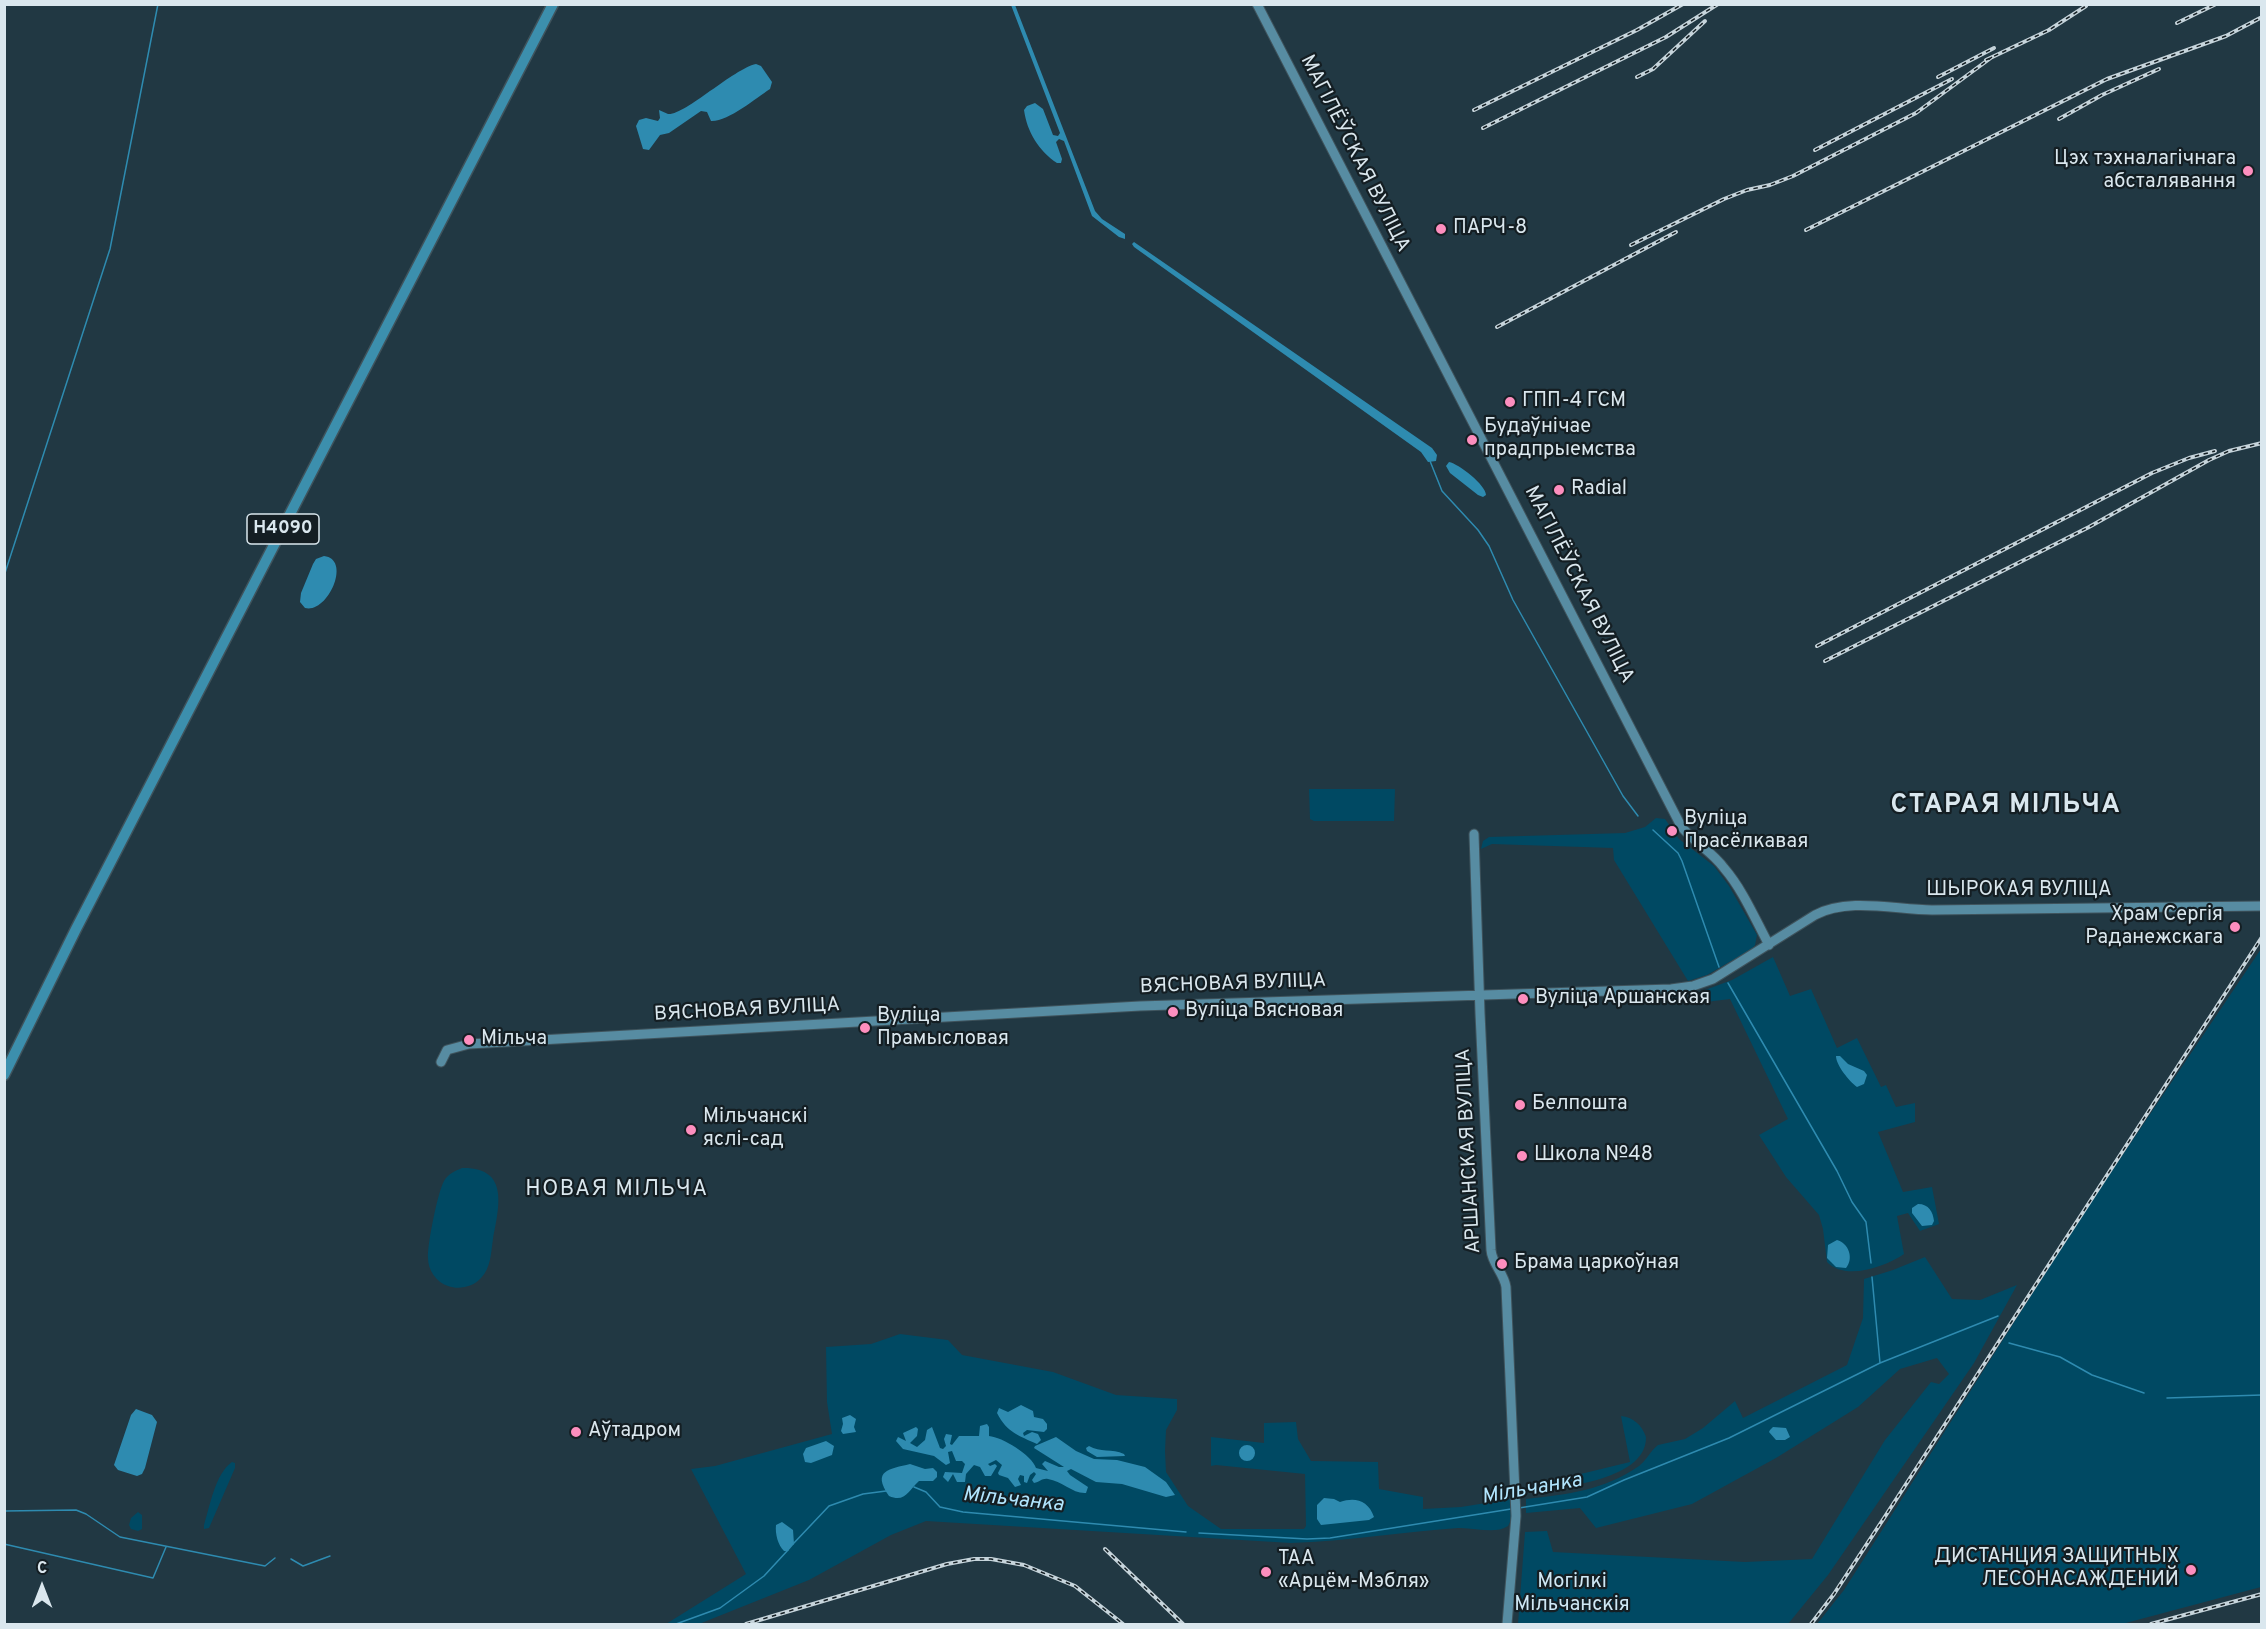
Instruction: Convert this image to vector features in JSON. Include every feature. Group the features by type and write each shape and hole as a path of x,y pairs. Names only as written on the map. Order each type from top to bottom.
{"main road":[{"name":"Н4090","path":"4,1076 76,929 553,4"}],"street":[{"name":"МАГІЛЁЎСКАЯ ВУЛІЦА","path":"1257,4 1681,826 1689,837 1725,868 1769,945"},
{"name":"АРШАНСКАЯ ВУЛІЦА","path":"1474,834 1491,1250 1494,1262 1505,1279 1506,1287 1516,1516 1507,1624"},
{"name":"ШЫРОКАЯ ВУЛІЦА","path":"1815,915 1826,910 1844,907 1927,910 2262,906"},
{"name":"ВЯСНОВАЯ ВУЛІЦА","path":"441,1062 447,1050 469,1044 1140,1006 1671,989 1694,986 1713,979 1815,915"}],"green space":[{"path":"1309,789 1395,789 1394,821 1314,821 1310,819"},
{"path":"1656,818 1665,819 1679,839 1714,866 1729,886 1757,935 1752,949 1707,975 1688,981 1614,860 1613,848 1492,844 1481,849 1483,841 1489,837 1625,833 1645,827"},
{"path":"2261,949 2261,1587 2122,1624 1817,1624 1844,1590 2081,1217"},
{"path":"1773,957 1790,996 1811,989 1837,1048 1857,1038 1881,1087 1886,1085 1896,1107 1915,1103 1915,1122 1878,1132 1903,1192 1932,1187 1939,1224 1920,1231 1908,1213 1897,1216 1904,1254 1876,1267 1844,1271 1827,1262 1819,1215 1786,1177 1759,1135 1788,1119 1730,999 1706,1002 1705,990 1732,980"},
{"path":"462,1168 477,1169 488,1174 498,1191 498,1202 487,1270 474,1284 457,1288 440,1282 434,1275 429,1267 428,1252 433,1219 444,1181"},
{"name":"Могілкі Мільчанскія","path":"1925,1257 1952,1299 1980,1300 2017,1285 1974,1363 1828,1575 1788,1624 1518,1624 1525,1532 1547,1531 1553,1552 1745,1562 1812,1559 1885,1440 1931,1382 1939,1384 1949,1374 1937,1358 1900,1369 1858,1407 1776,1458 1692,1504 1596,1528 1580,1508 1526,1513 1526,1499 1571,1493 1612,1481 1639,1466 1658,1445 1685,1439 1703,1428 1735,1401 1743,1418 1847,1365 1863,1318 1864,1279"},
{"path":"900,1334 948,1340 962,1355 1053,1372 1116,1395 1177,1399 1177,1410 1166,1430 1166,1472 1188,1506 1221,1529 1304,1529 1306,1526 1305,1474 1211,1466 1211,1437 1264,1443 1264,1423 1296,1422 1298,1439 1311,1461 1378,1462 1379,1489 1423,1497 1423,1509 1461,1507 1511,1499 1511,1520 1508,1526 1497,1530 1458,1528 1291,1543 926,1521 891,1535 809,1580 699,1624 666,1624 746,1574 691,1469 715,1466 832,1434 827,1402 826,1347 871,1344"},
{"path":"1621,1416 1636,1422 1646,1437 1642,1452 1631,1464 1615,1473 1575,1485 1522,1491 1519,1489 1630,1462"},
{"path":"232,1462 235,1463 235,1468 209,1528 204,1529 217,1482"},
{"path":"138,1512 142,1515 142,1529 138,1531 131,1529 129,1525 131,1518"}],"shaded area":[{"path":"1011,5 1015,5 1095,211 1102,219 1125,234 1125,239 1092,216 1064,141 1059,139 1056,142 1062,159 1061,163 1057,163 1045,153 1031,133 1024,110 1035,103 1043,109 1053,135 1058,136 1060,133"},
{"path":"756,64 761,66 772,82 770,89 725,118 711,121 707,112 701,111 669,133 660,135 649,150 643,149 636,126 639,120 646,118 658,121 659,110 668,114 675,113 735,74"},
{"path":"1134,242 1432,448 1437,455 1436,461 1428,462 1421,452 1134,247 1132,244"},
{"path":"1449,462 1471,476 1482,486 1486,495 1483,497 1478,495 1450,473 1446,466"},
{"path":"324,556 332,559 336,566 334,585 322,603 314,608 305,608 300,602 301,593 316,559"},
{"path":"1836,1056 1840,1056 1848,1064 1864,1071 1867,1075 1864,1084 1857,1087 1850,1081"},
{"path":"1918,1204 1930,1209 1934,1221 1932,1225 1922,1226 1912,1213 1912,1208"},
{"path":"1837,1240 1845,1244 1849,1252 1850,1260 1846,1268 1836,1267 1827,1258 1828,1245"},
{"path":"1021,1405 1033,1411 1034,1417 1043,1419 1047,1424 1044,1432 1027,1430 1023,1433 1024,1436 1032,1432 1038,1434 1041,1440 1037,1444 1010,1429 997,1413 999,1408 1008,1412"},
{"path":"136,1409 152,1415 157,1422 145,1468 142,1474 137,1476 118,1470 114,1465 131,1415"},
{"path":"850,1415 856,1419 854,1427 856,1432 843,1434 841,1431 842,1418"},
{"path":"987,1424 989,1436 1016,1448 1029,1458 1036,1468 1048,1471 1042,1464 1045,1461 1064,1467 1034,1448 1056,1437 1076,1451 1094,1459 1117,1460 1145,1467 1166,1482 1175,1495 1166,1497 1122,1484 1096,1482 1071,1469 1067,1471 1070,1475 1088,1487 1086,1493 1077,1492 1048,1479 1034,1483 1032,1480 1036,1474 1034,1472 1027,1483 1024,1482 1024,1476 1020,1475 1018,1479 1021,1485 1015,1487 1008,1478 999,1475 1002,1465 996,1460 988,1464 997,1466 991,1476 985,1476 980,1467 974,1465 966,1474 965,1482 957,1482 953,1474 948,1482 943,1477 945,1472 962,1473 965,1464 962,1461 956,1461 952,1451 948,1452 950,1463 946,1465 934,1456 903,1449 896,1441 898,1437 906,1441 903,1433 916,1427 917,1436 910,1443 917,1447 925,1440 927,1430 932,1427 940,1448 943,1449 946,1446 944,1439 946,1434 952,1435 950,1444 952,1445 959,1436 979,1436 980,1426"},
{"path":"1773,1427 1786,1428 1790,1437 1785,1440 1776,1440 1769,1432"},
{"path":"826,1441 834,1446 832,1455 811,1463 805,1462 803,1454 806,1448"},
{"path":"1244,1445 1250,1445 1255,1453 1253,1459 1244,1461 1239,1456 1239,1450"},
{"path":"1089,1446 1120,1452 1125,1456 1097,1457 1087,1451 1086,1448"},
{"path":"910,1464 925,1469 933,1468 937,1472 937,1477 933,1481 919,1481 903,1497 889,1496 882,1476 890,1469"},
{"path":"1324,1498 1340,1502 1360,1501 1365,1503 1374,1517 1369,1520 1321,1525 1317,1519 1317,1505"},
{"path":"782,1522 793,1530 794,1544 788,1551 782,1549 777,1536 776,1525"}],"waterway":[{"path":"4,576 110,249 158,4"},
{"path":"1430,461 1442,491 1478,530 1489,546 1513,600 1623,796 1638,816"},
{"path":"1653,830 1678,853 1682,861 1719,967"},
{"path":"1728,983 1837,1171 1852,1202 1866,1222 1871,1263"},
{"path":"1872,1277 1880,1363"},
{"name":"Мільчанка","path":"1519,1508 1587,1497 1729,1438 1880,1363 1998,1316"},
{"path":"2009,1343 2060,1357 2092,1375 2144,1393"},
{"path":"2167,1398 2262,1395"},
{"name":"Мільчанка","path":"914,1487 926,1492 940,1507 963,1512 1186,1532"},
{"name":"Мільчанка","path":"793,1544 829,1506 863,1494 886,1491"},
{"name":"Мільчанка","path":"1199,1533 1307,1539 1330,1538 1511,1509"},
{"path":"4,1511 76,1510 86,1514 120,1537 265,1566 275,1558"},
{"path":"4,1544 153,1578 166,1547"},
{"name":"Мільчанка","path":"676,1624 720,1608 764,1576 788,1550"},
{"path":"291,1559 303,1566 330,1556"}],"railway":[{"path":"1474,110 1637,30 1683,4"},
{"path":"1483,128 1666,37 1718,4"},
{"path":"2177,23 2216,4"},
{"path":"1986,60 2049,30 2086,6"},
{"path":"1806,230 2107,79 2226,36 2262,17"},
{"path":"1637,77 1653,69 1705,21"},
{"path":"1938,77 1994,48"},
{"path":"1631,245 1724,199 1793,176 1916,113 1992,57"},
{"path":"2059,119 2102,95 2159,69"},
{"path":"1815,150 1952,79"},
{"path":"1497,327 1676,232"},
{"path":"1825,661 2089,527 2209,460 2229,451 2262,443"},
{"path":"1817,646 2152,473 2189,458 2215,451"},
{"path":"1811,1624 1834,1594 1886,1515 2262,937"},
{"path":"1105,1549 1183,1624"},
{"path":"746,1624 947,1564 974,1559 991,1559 1024,1565 1075,1586 1123,1624"},
{"path":"2151,1624 2262,1594"}],"place":[{"name":"Цэх тэхналагічнага абсталявання","path":"2248,171"},
{"name":"ПАРЧ-8","path":"1441,229"},
{"name":"ГПП-4 ГСМ","path":"1510,402"},
{"name":"Будаўнічае прадпрыемства","path":"1472,440"},
{"name":"Radial","path":"1559,490"},
{"name":"Вуліца Прасёлкавая","path":"1672,831"},
{"name":"Храм Сергія Раданежскага","path":"2235,927"},
{"name":"Вуліца Аршанская","path":"1523,999"},
{"name":"Вуліца Вясновая","path":"1173,1012"},
{"name":"Вуліца Прамысловая","path":"865,1028"},
{"name":"Мільча","path":"469,1040"},
{"name":"Белпошта","path":"1520,1105"},
{"name":"Мільчанскі яслі-сад","path":"691,1130"},
{"name":"Школа №48","path":"1522,1156"},
{"name":"Брама царкоўная","path":"1502,1264"},
{"name":"Аўтадром","path":"576,1432"},
{"name":"ДИСТАНЦИЯ ЗАЩИТНЫХ ЛЕСОНАСАЖДЕНИЙ","path":"2191,1570"},
{"name":"ТАА «Арцём-Мэбля»","path":"1266,1572"}],"district":[{"name":"СТАРАЯ МІЛЬЧА","path":"2006,807"},
{"name":"НОВАЯ МІЛЬЧА","path":"617,1191"}]}
